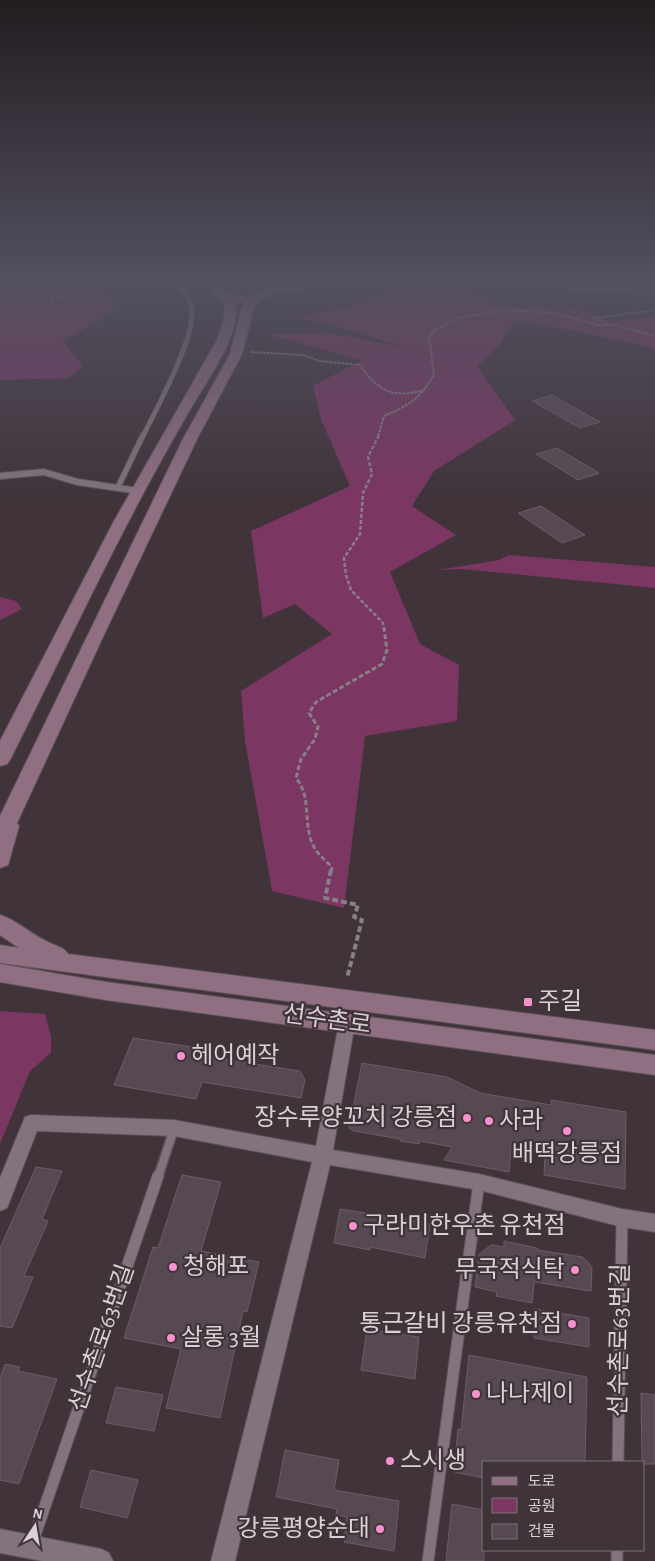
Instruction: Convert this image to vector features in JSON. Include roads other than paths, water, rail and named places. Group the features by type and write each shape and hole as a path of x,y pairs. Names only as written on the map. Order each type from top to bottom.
{"street":[{"path":"0,760 167,436 216,356"},
{"path":"0,838 92,639 190,439 234,356"},
{"path":"0,476 44,472 77,482 139,491"},
{"path":"0,860 13,812"},
{"path":"0,923 14,934 42,950 87,966"},
{"name":"선수촌로","path":"0,954 655,1040"},
{"name":"선수촌로","path":"0,973 106,991 655,1065"},
{"path":"0,987 106,991"},
{"path":"223,1561 323,1156 348,1023"},
{"path":"0,1202 31,1123 174,1128 323,1156 479,1182 622,1218 655,1222"},
{"path":"0,1541 100,1561"}],"lane":[{"path":"118,487 161,399 178,356"},
{"name":"선수촌로63번길","path":"31,1547 174,1128"},
{"path":"428,1561 479,1182"},
{"name":"선수촌로63번길","path":"618,1461 622,1218"}],"place":[{"name":"주길","path":"528,1002"},
{"name":"헤어예작","path":"181,1056"},
{"name":"장수루양꼬치 강릉점","path":"467,1118"},
{"name":"사라","path":"489,1121"},
{"name":"배떡강릉점","path":"567,1131"},
{"name":"구라미한우촌 유천점","path":"353,1226"},
{"name":"청해포","path":"173,1267"},
{"name":"무국적식탁","path":"575,1270"},
{"name":"통근갈비 강릉유천점","path":"572,1324"},
{"name":"살롱 3월","path":"171,1338"},
{"name":"나나제이","path":"476,1394"},
{"name":"스시생","path":"390,1461"},
{"name":"강릉평양순대","path":"380,1529"}]}
